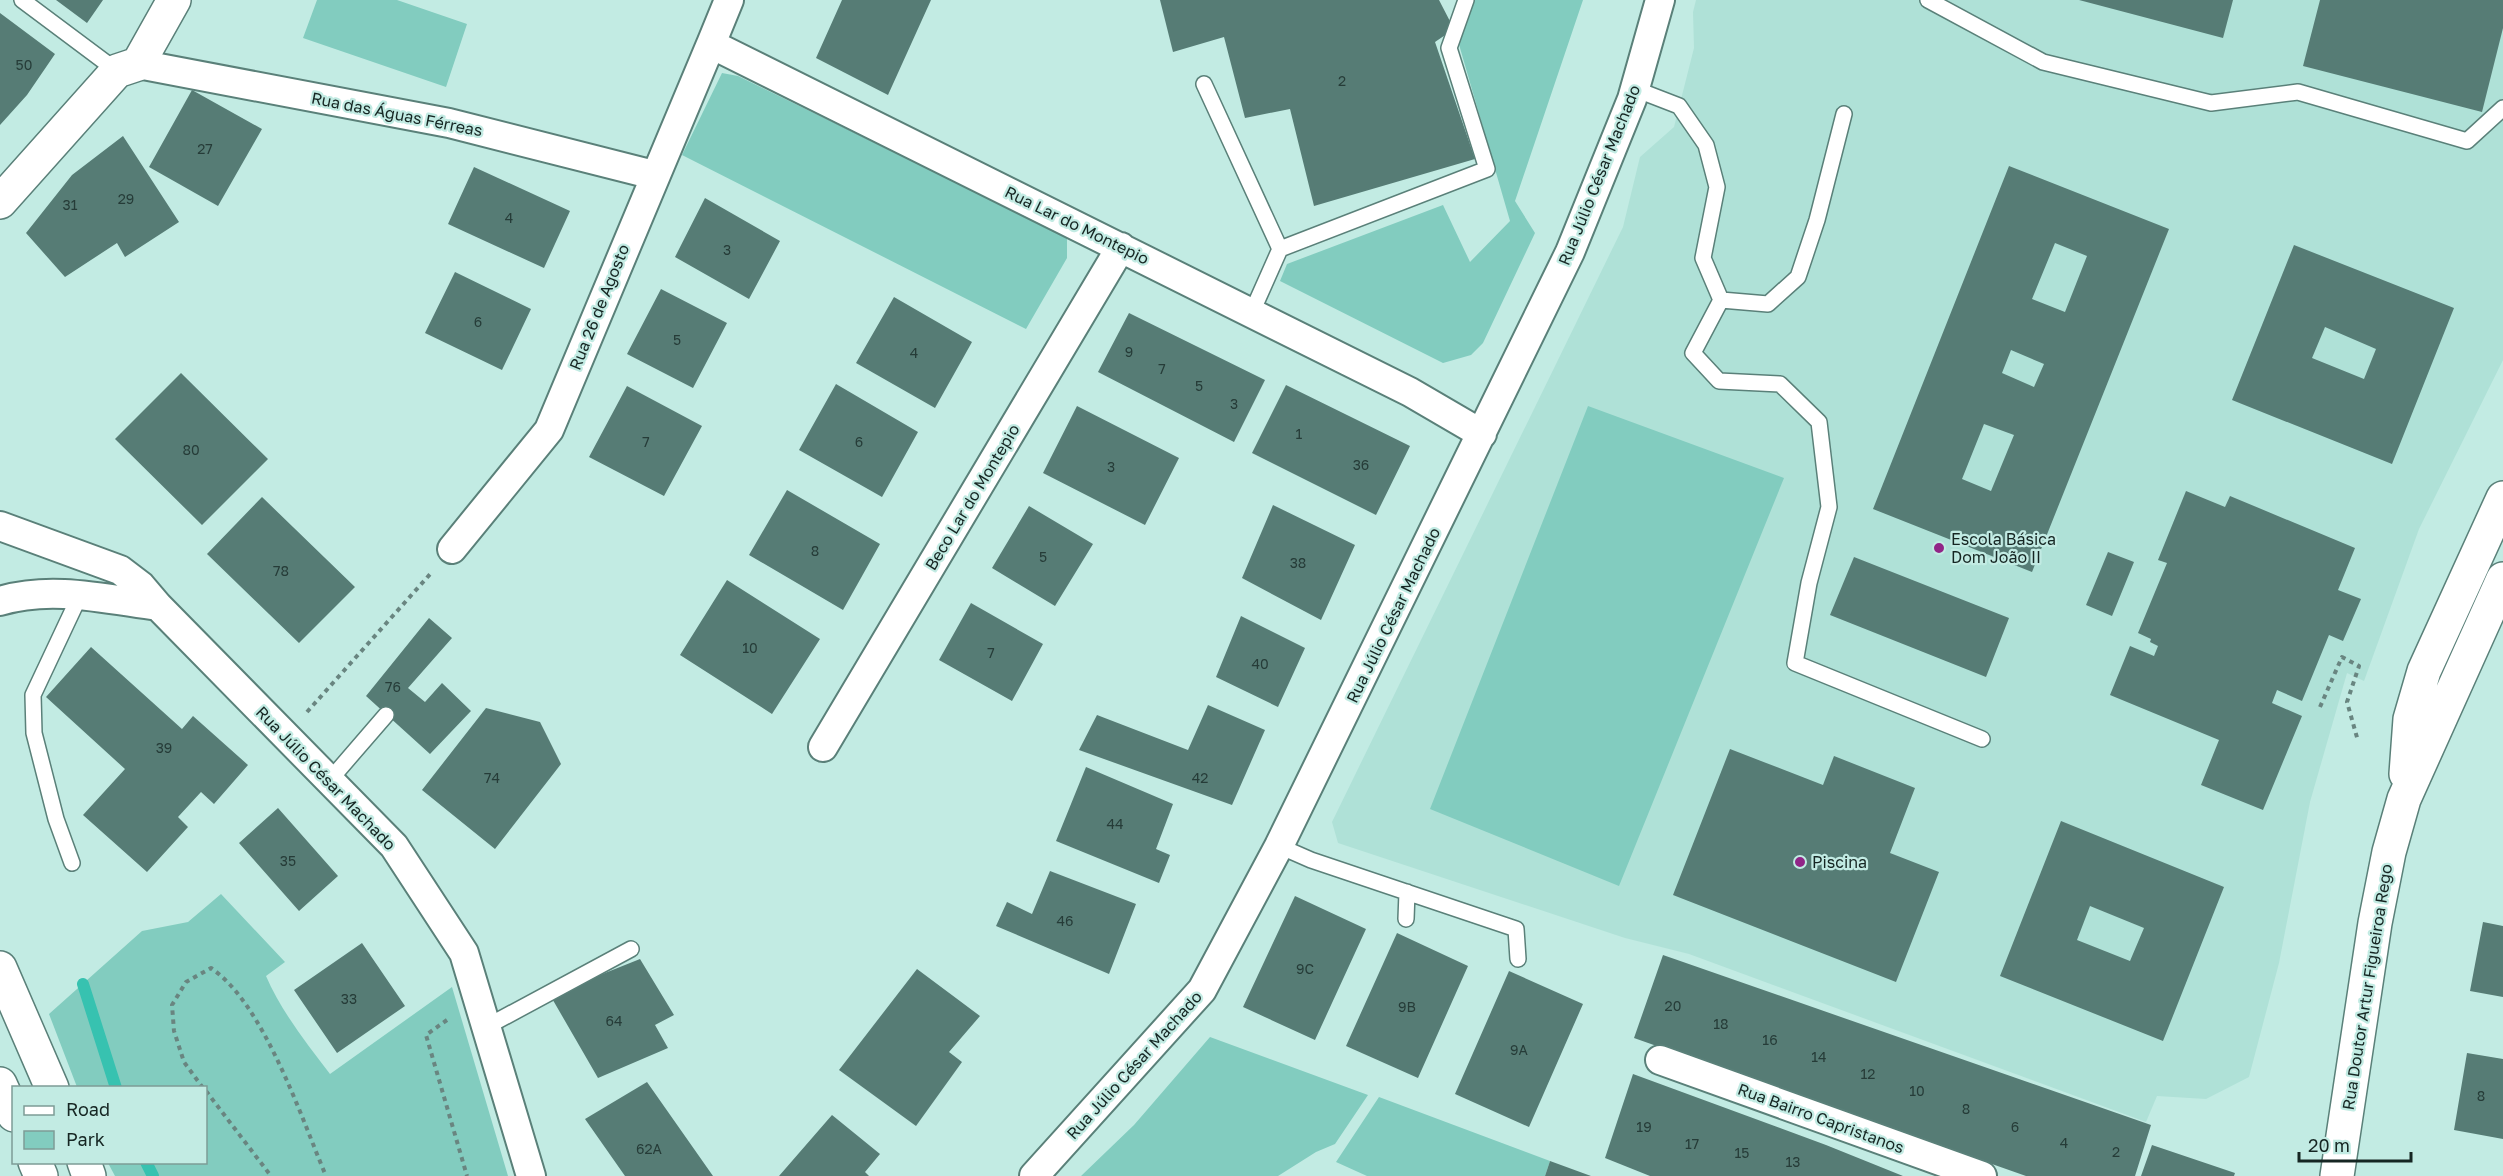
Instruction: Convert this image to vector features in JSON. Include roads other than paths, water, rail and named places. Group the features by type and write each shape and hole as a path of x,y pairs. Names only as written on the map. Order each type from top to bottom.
{"main road":[{"path":"0,202 128,68 174,0"},
{"name":"Rua Doutor Artur Figueiroa Rego","path":"2404,799 2410,719 2424,671 2503,498"},
{"name":"Rua Doutor Artur Figueiroa Rego","path":"2337,1176 2375,923 2404,799 2503,579"},
{"path":"0,968 51,1086"},
{"path":"0,1084 12,1111"}],"street":[{"path":"711,44 729,0"},
{"name":"Rua Júlio César Machado","path":"1034,1176 1202,990 1280,846 1570,252 1635,89 1660,0"},
{"name":"Rua 26 de Agosto","path":"452,549 549,430 654,175 711,44"},
{"name":"Rua Lar do Montepio","path":"711,44 1410,392 1482,434"},
{"name":"Rua das Águas Férreas","path":"128,68 449,123 654,175"},
{"name":"Beco Lar do Montepio","path":"823,747 1121,248"},
{"name":"Rua Júlio César Machado","path":"0,526 120,570 141,586 394,846 464,953 531,1176"},
{"path":"0,601 25,593 80,595 158,606"},
{"name":"Rua Bairro Capristanos","path":"1660,1060 1983,1176"}],"lane":[{"path":"22,0 128,68"},
{"path":"1251,312 1281,249 1486,169 1449,48 1466,0"},
{"path":"1928,0 2043,62 2211,103 2298,92 2467,141 2503,108"},
{"path":"1204,84 1281,249"},
{"path":"1635,89 1679,106 1706,145 1717,187 1703,258 1722,300"},
{"path":"1722,300 1768,304 1798,277 1817,220 1844,114"},
{"path":"1722,300 1693,353 1719,381 1780,384 1819,422 1829,507 1809,583 1795,663 1982,739"},
{"path":"72,863 56,819 34,733 33,695 80,595"},
{"path":"329,781 386,715"},
{"path":"1280,846 1516,929 1518,959"},
{"path":"1406,919 1407,892"},
{"path":"486,1027 631,949"}],"waterway":[{"path":"83,984 115,1086"},
{"path":"147,1164 153,1176"}],"place":[{"name":"Escola Básica Dom João II","path":"1939,548"},
{"name":"Piscina","path":"1800,862"}]}
